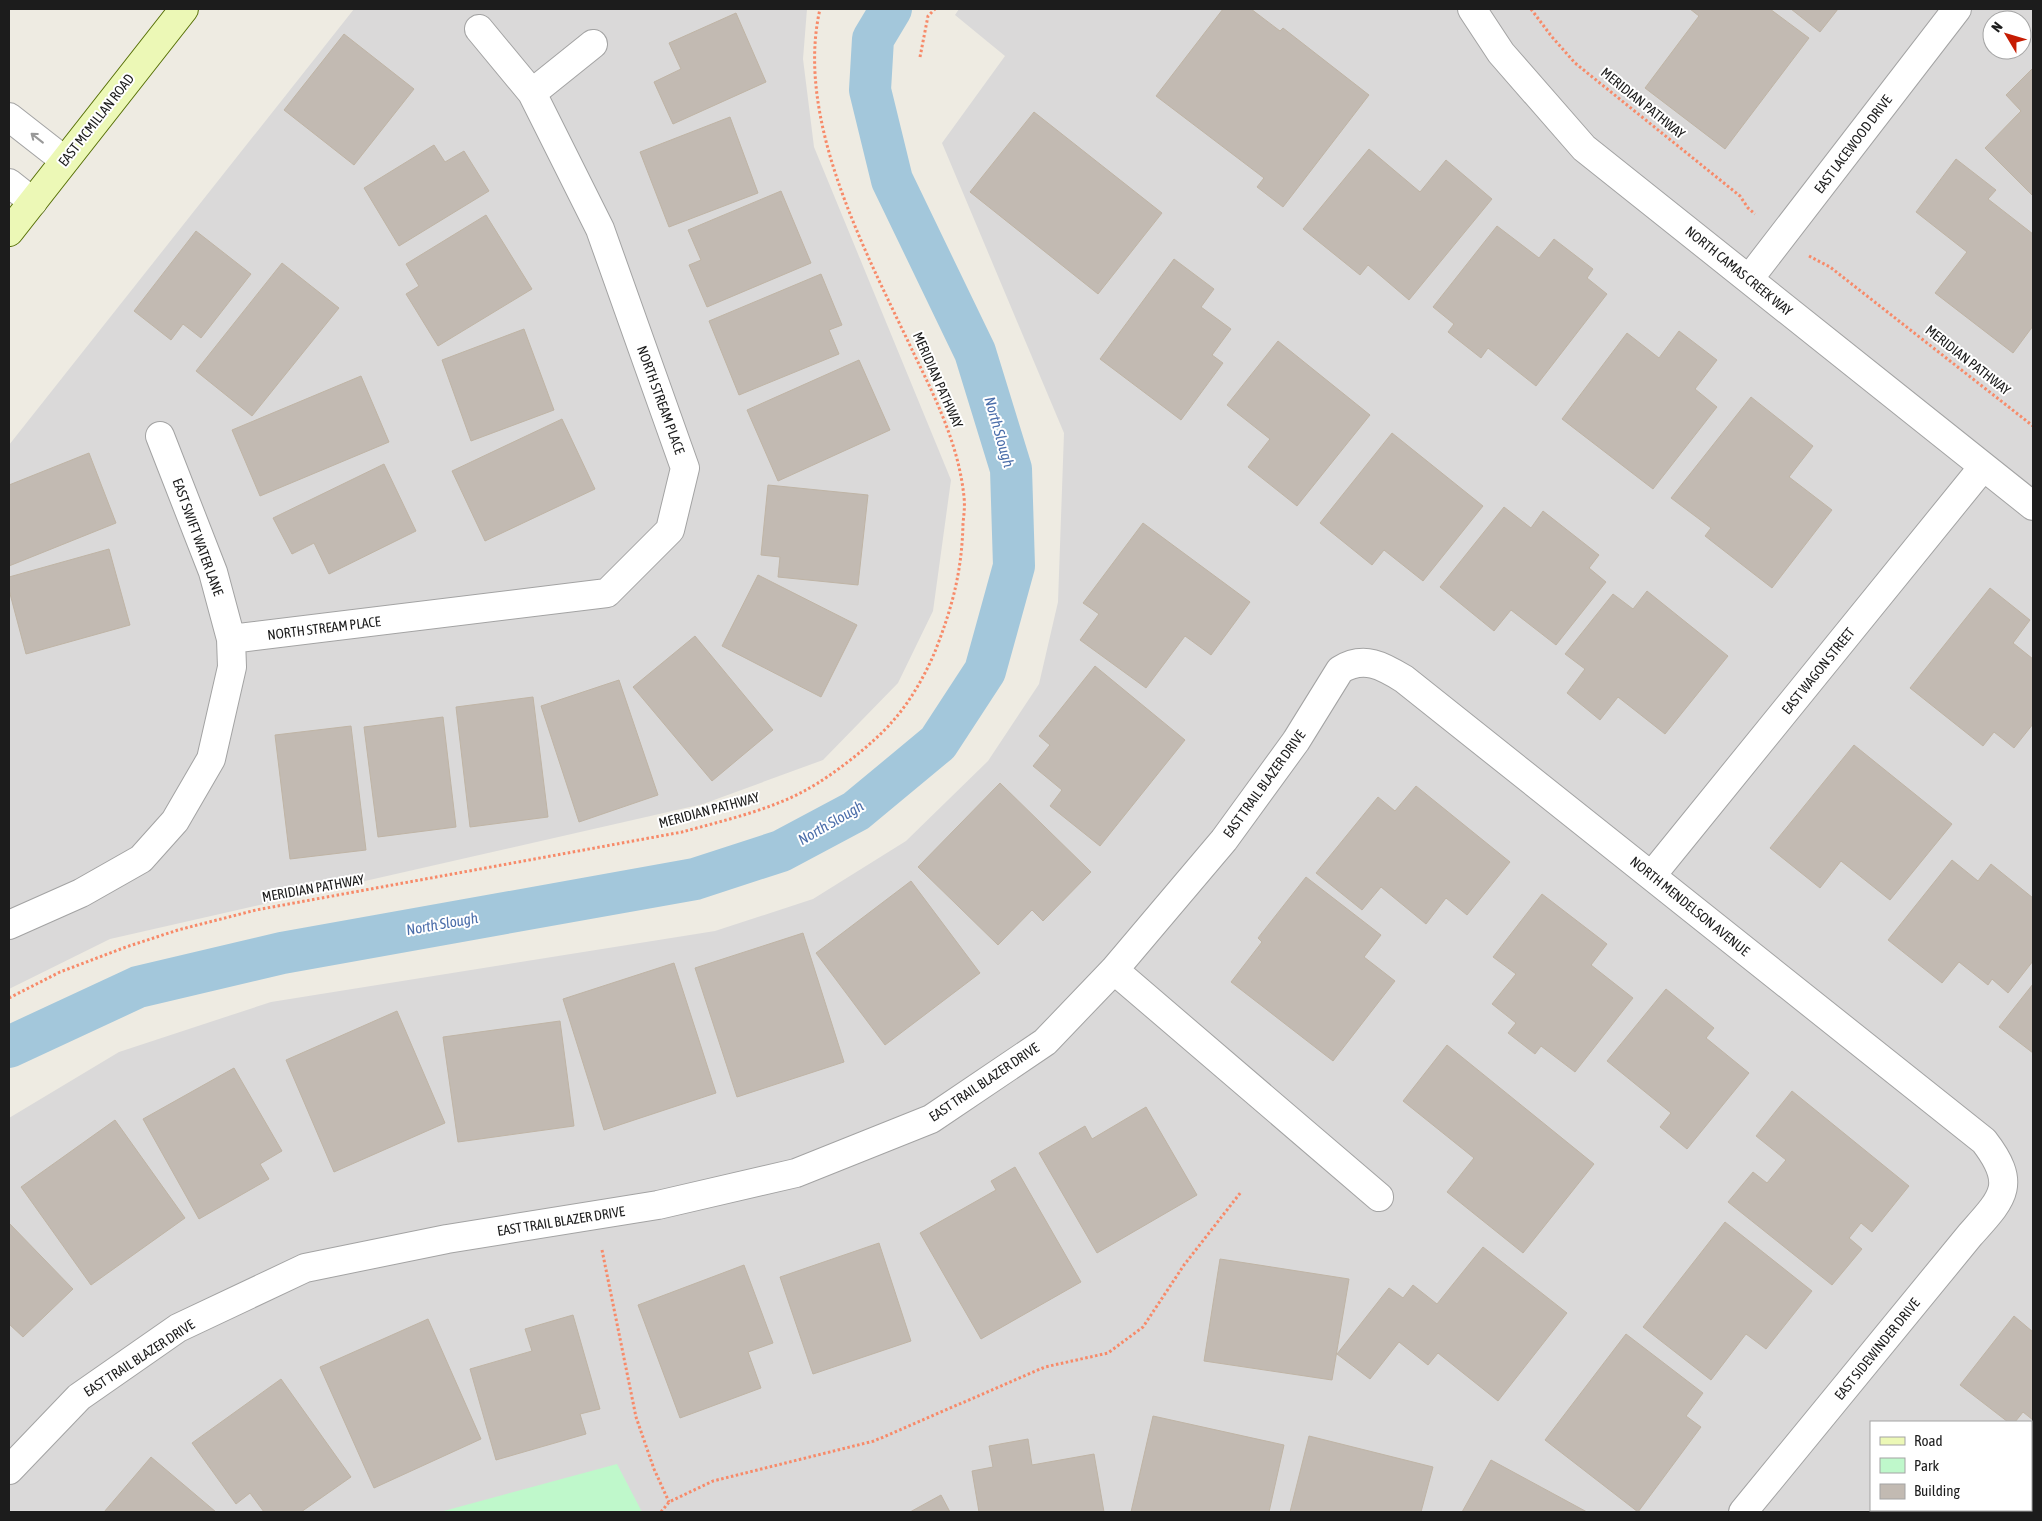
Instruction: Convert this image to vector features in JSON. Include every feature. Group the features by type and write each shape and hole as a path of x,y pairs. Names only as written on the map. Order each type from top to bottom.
{"main road":[{"name":"EAST MCMILLAN ROAD","path":"9,232 184,9"}],"street":[{"name":"NORTH CAMAS CREEK WAY","path":"1472,9 1501,53 1584,148 2033,506"},
{"name":"EAST LACEWOOD DRIVE","path":"1749,279 1957,9"},
{"name":"NORTH STREAM PLACE","path":"232,639 607,593 670,530 685,468 600,229 532,94 479,29"},
{"path":"532,94 593,44"},
{"path":"9,116 64,160"},
{"path":"9,183 33,202"},
{"name":"EAST SWIFT WATER LANE","path":"9,925 81,893 141,858 175,821 211,759 232,666 232,639 213,572 160,436"},
{"name":"EAST WAGON STREET","path":"1652,875 1983,466"},
{"name":"NORTH MENDELSON AVENUE","path":"1349,664 1364,662 1383,666 1404,679 1652,875 1984,1141 1998,1159 2004,1182"},
{"name":"EAST TRAIL BLAZER DRIVE","path":"9,1470 79,1397 178,1328 305,1268 447,1239 658,1205 796,1173 931,1119 1044,1042 1114,970 1224,840 1296,742 1340,670 1349,664"},
{"path":"1114,970 1379,1197"},
{"name":"EAST SIDEWINDER DRIVE","path":"1743,1512 1970,1235 1994,1209 2001,1197 2004,1182"}],"path":[{"name":"MERIDIAN PATHWAY","path":"9,998 60,972 126,947 178,930 256,910 682,832 745,815 806,791 851,759 892,722 927,671 950,612 962,554 964,498 955,452 943,413 862,243 824,133 816,90 815,51 820,9"},
{"path":"920,56 928,16 935,9"},
{"name":"MERIDIAN PATHWAY","path":"1531,9 1575,63 1740,196 1748,208"},
{"name":"MERIDIAN PATHWAY","path":"1815,261 1830,267 2033,426"},
{"path":"661,1512 669,1502 712,1481 874,1441 1045,1367 1108,1353 1143,1327 1184,1265 1241,1192"},
{"path":"602,1250 636,1417 654,1469 669,1502"}],"shaded area":[{"path":"354,9 807,9 803,59 814,147 951,480 933,611 898,683 823,760 703,804 110,939 9,989 9,445"},
{"path":"959,9 2033,9 2033,1512 9,1512 9,1118 119,1052 271,1002 715,931 813,899 906,841 988,761 1039,684 1058,602 1064,433 942,143 1005,56 955,15"}],"green space":[{"path":"617,1464 642,1512 440,1512"}],"building":[{"path":"1223,9 1251,9 1280,31 1283,28 1369,95 1283,207 1257,187 1264,178 1156,96"},
{"path":"1690,9 1770,9 1809,38 1725,149 1645,88 1699,16"},
{"path":"1791,9 1838,9 1820,32"},
{"path":"736,13 766,82 673,124 654,82 681,69 669,43"},
{"path":"344,34 414,89 354,165 284,110"},
{"path":"2033,68 2033,196 1985,148 2021,111 2006,95"},
{"path":"1034,112 1162,213 1098,294 970,192"},
{"path":"730,117 758,193 669,227 640,152"},
{"path":"434,145 445,162 464,151 489,191 399,246 364,188"},
{"path":"1369,149 1420,192 1446,160 1492,199 1409,300 1368,265 1360,275 1303,229"},
{"path":"1956,159 1996,190 1988,199 2033,234 2033,326 2013,353 1935,293 1967,252 1916,212"},
{"path":"781,191 811,263 707,307 689,265 701,260 688,230"},
{"path":"486,215 532,289 438,346 406,294 419,286 406,264"},
{"path":"1497,226 1539,258 1554,239 1593,269 1587,278 1607,294 1536,386 1488,348 1481,358 1448,332 1454,324 1433,307"},
{"path":"196,231 251,274 201,338 183,324 171,340 134,311"},
{"path":"1174,259 1214,289 1201,307 1231,329 1212,355 1223,363 1181,420 1100,359"},
{"path":"282,263 339,308 252,416 196,371"},
{"path":"821,274 842,325 829,330 839,354 739,395 709,321"},
{"path":"524,329 554,410 471,441 442,360"},
{"path":"1679,331 1717,360 1695,389 1717,407 1653,489 1562,419 1627,333 1659,358"},
{"path":"1278,341 1370,415 1297,506 1248,467 1270,439 1227,405"},
{"path":"859,360 890,430 778,481 747,410"},
{"path":"361,376 389,442 260,496 232,430"},
{"path":"1751,397 1813,446 1789,477 1832,510 1772,588 1705,536 1711,528 1671,498"},
{"path":"562,419 595,489 485,541 452,471"},
{"path":"1392,433 1483,506 1423,581 1384,550 1372,565 1320,523"},
{"path":"89,453 116,523 9,566 9,485"},
{"path":"384,464 416,531 329,574 314,543 292,554 273,518"},
{"path":"768,485 868,495 858,585 778,577 780,557 761,555"},
{"path":"1504,507 1531,528 1543,511 1599,555 1589,568 1606,582 1556,645 1511,610 1494,631 1440,587"},
{"path":"1143,523 1250,602 1211,655 1185,636 1146,688 1080,640 1099,614 1083,603"},
{"path":"109,549 130,625 26,654 9,590 9,577"},
{"path":"758,575 857,625 821,697 722,646"},
{"path":"1990,588 2030,620 2013,643 2033,659 2033,724 2014,748 1994,732 1983,746 1910,688"},
{"path":"1647,591 1728,656 1665,734 1618,697 1600,720 1567,693 1585,669 1565,654 1613,594 1633,609"},
{"path":"695,636 773,730 712,781 633,687"},
{"path":"1095,666 1185,740 1100,846 1050,806 1062,790 1033,766 1050,745 1039,736"},
{"path":"619,680 658,795 579,822 541,706"},
{"path":"533,697 548,817 470,827 456,707"},
{"path":"443,717 456,827 378,837 364,727"},
{"path":"351,726 366,850 290,859 275,735"},
{"path":"1854,745 1952,824 1890,900 1841,861 1820,888 1770,848"},
{"path":"1000,783 1091,872 1043,921 1032,910 998,945 918,867"},
{"path":"1416,786 1510,862 1467,915 1446,898 1426,924 1381,887 1362,910 1316,873 1378,797 1395,811"},
{"path":"1952,860 1978,881 1991,864 2033,898 2033,961 2008,993 1992,979 1988,985 1959,962 1942,983 1888,940"},
{"path":"1306,877 1381,935 1364,957 1395,981 1333,1061 1231,982 1262,942 1258,938"},
{"path":"911,881 980,973 885,1045 816,953"},
{"path":"1542,894 1607,944 1591,965 1633,998 1575,1072 1541,1046 1535,1054 1508,1033 1516,1023 1492,1004 1516,974 1493,957"},
{"path":"803,933 844,1062 737,1097 695,968"},
{"path":"674,963 716,1093 604,1130 563,999"},
{"path":"2033,984 2033,1053 1999,1027"},
{"path":"1666,989 1714,1028 1706,1038 1749,1073 1687,1149 1660,1127 1671,1113 1607,1061"},
{"path":"397,1011 445,1123 334,1172 286,1060"},
{"path":"560,1021 574,1126 458,1142 443,1037"},
{"path":"1447,1045 1594,1164 1523,1253 1447,1192 1474,1158 1403,1101"},
{"path":"234,1068 282,1151 260,1164 269,1179 199,1219 143,1119"},
{"path":"1792,1091 1909,1186 1872,1232 1861,1223 1849,1238 1862,1249 1832,1285 1728,1202 1753,1172 1767,1183 1786,1160 1756,1136"},
{"path":"1146,1107 1197,1195 1097,1253 1039,1153 1085,1126 1092,1139"},
{"path":"115,1120 185,1218 91,1285 21,1187"},
{"path":"1015,1167 1081,1282 981,1339 920,1233 996,1190 991,1181"},
{"path":"1725,1222 1812,1291 1766,1349 1746,1334 1711,1380 1643,1327"},
{"path":"9,1223 73,1289 23,1337 9,1324"},
{"path":"879,1243 911,1341 813,1374 780,1277"},
{"path":"1483,1247 1567,1313 1498,1401 1438,1353 1428,1365 1399,1342 1370,1379 1337,1354 1389,1288 1403,1298 1413,1285 1437,1304"},
{"path":"1220,1259 1349,1279 1332,1380 1204,1361"},
{"path":"744,1265 773,1343 748,1352 761,1388 680,1418 638,1305"},
{"path":"573,1315 600,1409 580,1414 586,1434 496,1460 470,1369 532,1351 525,1329"},
{"path":"2014,1316 2033,1332 2033,1420 2023,1412 2016,1421 2007,1421 1960,1385"},
{"path":"428,1319 481,1439 374,1488 320,1367"},
{"path":"1626,1334 1703,1393 1686,1416 1701,1427 1638,1512 1545,1440"},
{"path":"281,1379 351,1477 301,1512 264,1512 250,1493 236,1504 192,1443"},
{"path":"1153,1416 1284,1445 1269,1512 1131,1512"},
{"path":"1309,1436 1433,1467 1421,1512 1290,1512"},
{"path":"1028,1439 1032,1465 1094,1454 1104,1512 979,1512 972,1471 993,1467 989,1446"},
{"path":"151,1457 216,1512 104,1512"},
{"path":"1491,1460 1587,1512 1462,1512"},
{"path":"2032,1468 2033,1469 2032,1502"},
{"path":"941,1495 950,1512 910,1512"},
{"path":"1894,1511 2026,1511 2025,1512"}],"waterway":[{"name":"North Slough","path":"9,1047 138,987 282,953 695,879 781,851 856,811 938,743 985,671 1014,566 1011,469 975,352 892,180 870,90 873,39 891,9"}]}
